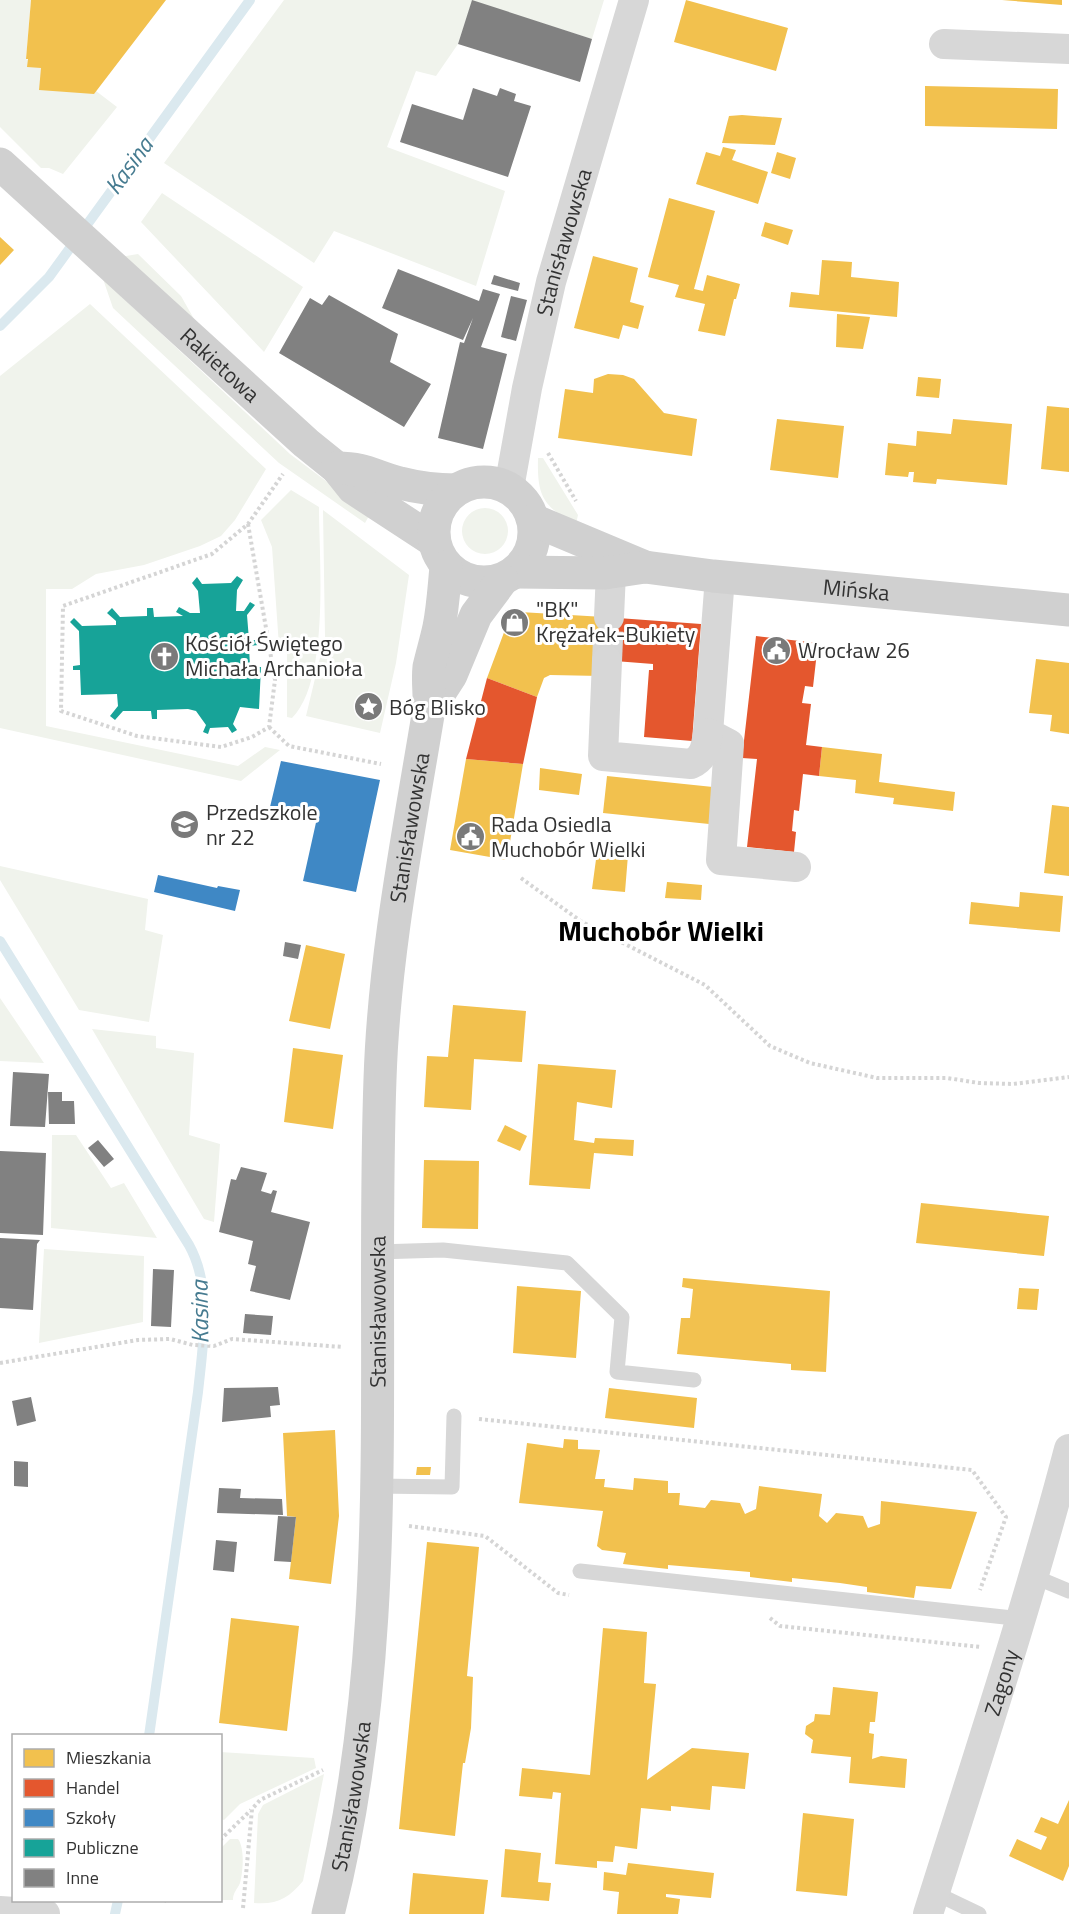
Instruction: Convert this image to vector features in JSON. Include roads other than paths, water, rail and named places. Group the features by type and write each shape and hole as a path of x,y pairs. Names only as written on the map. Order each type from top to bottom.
{"street":[{"name":"Stanisławowska","path":"509,488 527,388 551,282 634,0"},
{"path":"944,44 1069,48"},
{"name":"Rakietowa","path":"0,164 54,212 104,262 337,468 353,488 440,554"},
{"path":"337,468 360,468 398,483 430,490 456,490 482,481 509,488 524,502 533,520 532,548 509,576 487,583 472,582 458,576 440,554 434,526 445,499 456,490"},
{"name":"Mińska","path":"533,520 645,567 720,577 1069,610"},
{"name":"Stanisławowska","path":"328,1914 348,1832 364,1722 374,1593 380,1075 391,942 429,709 429,670 439,629 440,554"},
{"name":"Mińska","path":"509,576 611,572 645,567"},
{"path":"609,617 611,572"},
{"name":"Stanisławowska","path":"429,709 451,675 476,615 509,576"},
{"path":"607,661 603,756 691,764 698,761 704,753 708,733 720,577"},
{"path":"708,733 729,744 721,860 796,867"},
{"name":"Zagony","path":"932,1903 995,1696 1035,1577 1069,1449"},
{"path":"0,1911 45,1914"}],"lane":[{"path":"377,1252 443,1250 567,1263 622,1317 617,1372 694,1380"},
{"path":"375,1486 452,1487 454,1416"},
{"path":"580,1571 1022,1619"},
{"path":"1035,1577 1069,1591"},
{"path":"932,1903 979,1914"}],"waterway":[{"name":"Kasina","path":"0,326 49,277 250,0"},
{"name":"Kasina","path":"0,941 189,1245 201,1279 204,1298 204,1336 198,1392 149,1734"},
{"name":"Kasina","path":"115,1914 118,1902"}],"tunnel":[{"path":"607,661 609,617"}],"place":[{"name":"\"BK\" Krężałek-Bukiety","path":"515,622"},
{"name":"Wrocław 26","path":"777,650"},
{"name":"Kościół Świętego Michała Archanioła","path":"164,656"},
{"name":"Bóg Blisko","path":"368,707"},
{"name":"Przedszkole nr 22","path":"185,825"},
{"name":"Rada Osiedla Muchobór Wielki","path":"470,837"}],"district":[{"name":"Muchobór Wielki","path":"661,931"}]}
